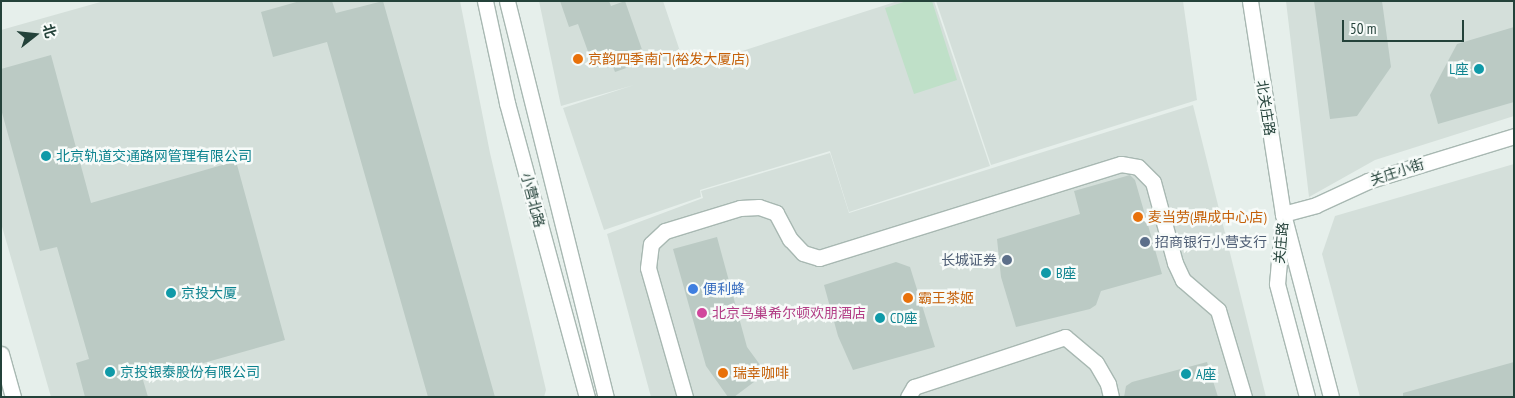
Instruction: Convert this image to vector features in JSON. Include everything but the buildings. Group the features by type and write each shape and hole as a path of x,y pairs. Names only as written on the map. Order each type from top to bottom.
{"street":[{"name":"小营北路","path":"485,1 507,103 587,397"},
{"name":"小营北路","path":"507,1 606,397"},
{"name":"北关庄路","path":"1250,1 1283,214"},
{"name":"关庄小街","path":"1283,214 1316,205 1368,181 1514,136"},
{"path":"685,397 648,268 651,244 665,231 740,208 759,207 776,213 790,240 803,253 819,258 1121,164 1138,167 1153,182 1175,263 1183,280 1218,310 1244,397"},
{"name":"关庄路","path":"1283,214 1277,284 1307,397"},
{"name":"关庄路","path":"1283,214 1331,397"},
{"path":"908,397 914,387 1066,337 1096,363 1108,384 1111,397"},
{"path":"1,354 13,397"}],"shaded area":[{"name":"京投大厦","path":"104,1 460,1 490,153 546,390 544,397 51,397 1,223 1,30"},
{"path":"539,1 663,1 686,69 898,1 934,1 990,166 849,212 830,151 700,190 701,197 604,230 563,108 634,85 561,106"},
{"path":"936,1 1183,1 1197,100 991,165"},
{"path":"1286,1 1514,1 1514,116 1375,160 1309,197"},
{"path":"1193,105 1266,397 651,397 607,234 703,198 701,191 830,153 849,213"},
{"path":"1514,164 1514,397 1360,397 1322,254 1335,216"}],"green space":[{"path":"907,1 932,1 957,80 914,94 885,8"}],"place":[{"name":"京韵四季南门(裕发大厦店)","path":"578,59"},
{"name":"L座","path":"1479,69"},
{"name":"北京轨道交通路网管理有限公司","path":"46,156"},
{"name":"麦当劳(鼎成中心店)","path":"1138,217"},
{"name":"招商银行小营支行","path":"1145,242"},
{"name":"长城证券","path":"1007,260"},
{"name":"B座","path":"1046,273"},
{"name":"便利蜂","path":"693,289"},
{"name":"京投大厦","path":"171,293"},
{"name":"霸王茶姬","path":"908,298"},
{"name":"北京鸟巢希尔顿欢朋酒店","path":"702,313"},
{"name":"CD座","path":"880,318"},
{"name":"京投银泰股份有限公司","path":"110,372"},
{"name":"瑞幸咖啡","path":"723,373"},
{"name":"A座","path":"1186,374"}]}
